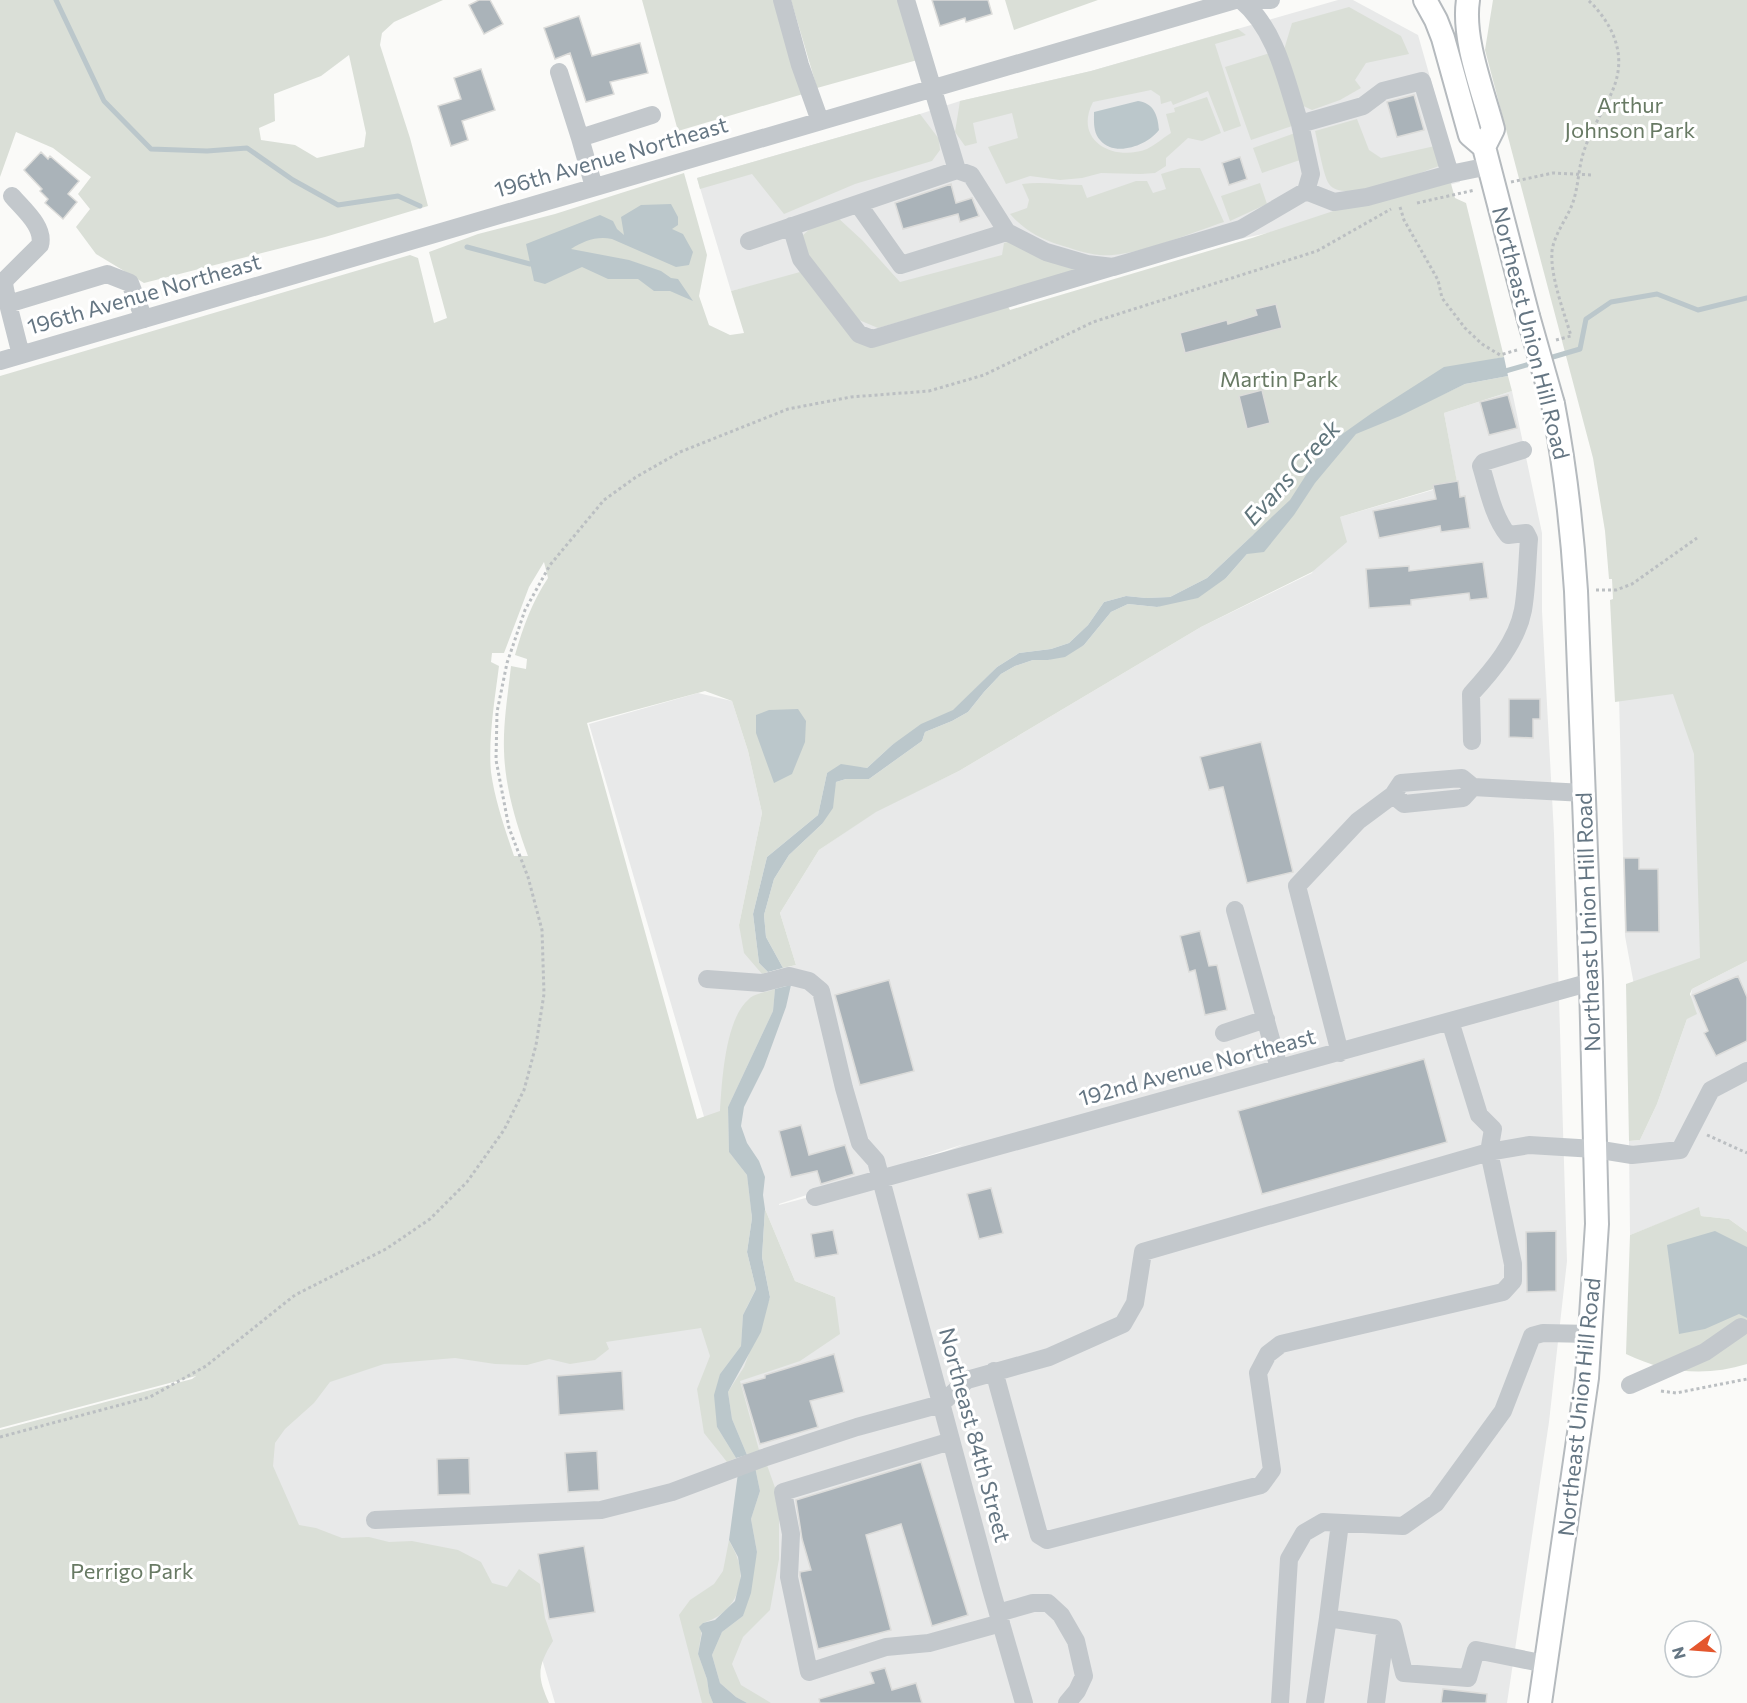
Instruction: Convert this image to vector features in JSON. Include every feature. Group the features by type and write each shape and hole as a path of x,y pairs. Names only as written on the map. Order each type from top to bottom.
{"main road":[{"name":"Northeast Union Hill Road","path":"1425,0 1437,20 1470,135 1489,166 1553,404 1564,464 1573,539 1591,982 1597,1224 1591,1334 1569,1513 1540,1703"},
{"name":"Northeast Union Hill Road","path":"1468,0 1465,16 1470,43 1493,129 1489,166"}],"street":[{"path":"782,0 800,65 820,121"},
{"path":"906,0 957,170"},
{"name":"196th Avenue Northeast","path":"0,361 934,88 1203,4 1235,0"},
{"path":"791,226 801,259 859,334 872,339 1241,230 1306,191 1311,174 1300,124 1276,51 1254,11 1241,0"},
{"path":"1253,0 1271,0"},
{"path":"559,72 594,187"},
{"path":"1300,124 1363,106 1383,91 1422,81 1450,174"},
{"path":"579,138 652,115"},
{"path":"1306,191 1334,202 1489,166"},
{"path":"749,241 957,170 971,174 1007,232 1046,252 1088,264 1113,267"},
{"path":"12,196 39,229 42,240 4,284 21,355"},
{"path":"858,204 901,265 1007,232"},
{"path":"8,304 107,274 130,283 144,319"},
{"path":"1472,741 1471,694 1490,674 1513,637 1523,611 1529,539 1526,533 1508,535 1505,531 1481,466 1484,462 1523,450"},
{"path":"1340,1053 1297,886 1358,821 1393,795 1404,804 1463,798 1473,787 1584,793"},
{"path":"1235,910 1279,1068"},
{"name":"Northeast 84th Street","path":"707,979 762,983 789,976 809,981 821,991 844,1088 860,1143 876,1161 881,1178 1024,1703"},
{"name":"192nd Avenue Northeast","path":"815,1197 1591,982"},
{"path":"1224,1033 1266,1019"},
{"path":"994,1371 1039,1535 1047,1540 1261,1485 1272,1470 1258,1373 1268,1354 1281,1344 1503,1292 1513,1281 1514,1264 1489,1152 1493,1130 1479,1115 1450,1021"},
{"path":"375,1520 601,1510 672,1492 763,1458 857,1427 941,1404 966,1380 1049,1357 1123,1324 1135,1303 1143,1252 1489,1152 1529,1145 1595,1149 1632,1155 1680,1150 1712,1090 1747,1071"},
{"path":"1630,1385 1705,1352 1741,1327"},
{"path":"1280,1703 1289,1559 1304,1533 1323,1522 1403,1527 1436,1503 1503,1411 1532,1336 1543,1333 1591,1334"},
{"path":"951,1441 783,1492 791,1534 789,1577 809,1672 886,1647 929,1643 1000,1618 1033,1603 1048,1603 1061,1615 1076,1641 1084,1676 1077,1691 1067,1703"},
{"path":"1315,1703 1340,1523"},
{"path":"1328,1618 1393,1628 1404,1673 1468,1678 1476,1650 1546,1664"},
{"path":"1376,1703 1386,1627"}],"path":[{"path":"1571,336 1554,271 1552,250 1572,206 1586,145 1618,77 1619,51 1610,28 1588,0"},
{"path":"0,1437 150,1397 206,1366 295,1295 386,1249 430,1219 467,1182 504,1130 524,1090 536,1045 544,994 542,930 528,877 509,828 496,760 497,712 507,663 525,610 550,565 604,500 636,477 680,452 788,409 851,397 929,391 984,375 1093,322 1317,251 1392,209 1489,166 1593,175"},
{"path":"1400,207 1404,220 1438,280 1442,298 1465,328 1482,344 1500,355"},
{"path":"1576,591 1616,590 1632,584 1697,538"},
{"path":"1691,1128 1747,1153"}],"shaded area":[{"path":"1338,0 1353,0 1418,35 1460,182 1290,228 1231,241 1007,305 863,380 779,279 731,291 697,178 960,101 1091,71"},
{"path":"1138,101 1148,104 1154,111 1159,130 1139,145 1122,149 1106,145 1100,140 1094,127 1094,112"},
{"path":"671,204 678,217 678,225 672,229 683,234 693,252 689,265 676,267 612,239 590,240 571,249 629,260 661,271 671,278 678,279 693,301 670,291 654,291 638,279 608,279 582,267 545,284 534,281 526,244 600,215 613,221 624,235 621,217 641,205"},
{"path":"1504,357 1508,376 1465,384 1400,416 1356,434 1315,483 1294,515 1264,552 1247,554 1226,578 1198,598 1157,607 1128,604 1111,612 1084,645 1065,657 1033,660 1001,674 968,712 925,732 922,741 869,779 846,779 836,782 833,808 822,824 789,855 774,879 764,915 766,937 783,968 768,972 759,963 753,914 767,857 818,815 827,773 841,764 867,768 892,745 921,724 953,710 997,667 1019,653 1051,649 1069,643 1088,625 1104,602 1126,596 1170,597 1207,578 1290,500 1324,447 1444,367"},
{"path":"1512,391 1542,533 1542,611 1554,834 1567,1261 1549,1422 1507,1703 555,1703 527,1608 288,1543 268,1478 271,1408 342,1359 835,1297 795,1281 765,1209 734,1219 589,724 698,693 732,701 748,751 762,813 739,925 762,974 796,965 780,913 819,850 876,811 959,771 1201,627 1312,573 1340,517 1457,483 1444,413","holes":["964,1144 881,1178 779,1205"]},
{"path":"1675,690 1698,749 1702,959 1634,985 1625,936 1619,696"},
{"path":"798,709 806,721 805,742 792,774 774,783 756,733 756,715 769,710"},
{"path":"1747,961 1747,1232 1729,1219 1701,1216 1699,1208 1630,1235 1629,1141 1640,1140 1657,1104 1687,1019 1692,989"},
{"path":"791,985 786,1007 764,1067 744,1107 741,1126 747,1143 759,1161 765,1177 762,1257 770,1297 761,1332 728,1392 732,1419 747,1455 736,1458 717,1427 714,1395 720,1374 741,1346 743,1315 756,1289 747,1252 752,1218 747,1175 729,1152 728,1107 773,1011 775,989"},
{"path":"1715,1231 1747,1247 1747,1318 1739,1314 1705,1329 1679,1334 1667,1245"},
{"path":"755,1467 760,1491 751,1519 757,1552 751,1593 743,1616 722,1632 712,1655 720,1683 747,1703 713,1703 698,1654 702,1633 699,1627 703,1623 715,1620 735,1601 741,1576 738,1557 729,1540 738,1473"}],"green space":[{"path":"0,0 443,0 394,22 382,33 380,45 410,138 428,206 325,237 144,283 96,254 76,227 90,209 78,194 91,177 53,148 16,132 0,177","holes":["349,55 366,133 364,147 317,158 295,145 261,140 259,128 275,121 274,94 321,76"]},
{"path":"642,0 776,0 803,94 678,131"},
{"path":"791,0 902,0 921,59 817,88"},
{"path":"1005,0 1098,0 1014,30"},
{"name":"Arthur Johnson Park","path":"1493,0 1747,0 1747,961 1692,989 1690,994 1697,1014 1687,1019 1657,1104 1640,1140 1629,1141 1626,984 1700,958 1694,754 1673,694 1615,702 1610,600 1613,599 1612,579 1609,579 1605,531 1593,458 1485,50"},
{"path":"1349,7 1401,36 1409,54 1366,63 1355,80 1361,88 1340,100 1312,110 1301,105 1283,53 1292,23"},
{"path":"1238,29 1246,35 1215,44 1241,126 1224,132 1208,91 1173,105 1171,101 1161,104 1160,96 1151,90 1093,102 1088,115 1088,127 1092,137 1100,145 1110,150 1134,152 1147,149 1171,133 1166,114 1175,112 1174,108 1207,97 1221,133 1202,141 1188,138 1166,158 1166,166 1155,173 1101,173 1060,180 1030,176 1006,184 988,147 1018,138 1012,113 973,123 977,143 965,146 955,132 960,101 1091,71"},
{"path":"1270,53 1295,125 1251,140 1225,67"},
{"path":"920,114 939,139 940,150 932,161 855,184 784,214 752,174 700,189 697,178"},
{"path":"1357,119 1369,150 1381,158 1435,146 1439,166 1382,186 1349,191 1337,190 1327,180 1315,131"},
{"path":"1295,133 1300,160 1262,173 1253,148"},
{"path":"1181,168 1200,168 1224,222 1145,249 1114,255 1100,255 1046,240 1027,229 1010,214 1027,208 1029,200 1022,184 1082,185 1087,198 1136,181 1147,181 1153,193 1166,189 1161,174"},
{"path":"684,173 707,255 699,296 709,325 730,335 744,333 731,291 800,272 856,338 1007,305 1010,310 1252,238 1448,173 1455,198 1466,203 1504,357 1495,359 1431,400 1465,384 1508,376 1512,391 1444,413 1457,482 1340,517 1347,542 1312,572 1201,627 959,771 876,812 819,850 780,913 796,965 783,968 766,937 764,915 774,879 789,855 822,824 836,782 846,779 869,779 922,741 925,732 968,712 1001,674 1015,666 1033,660 1048,660 1084,645 1111,612 1128,604 1157,607 1226,578 1247,554 1254,534 1207,578 1170,597 1126,596 1104,602 1088,625 1069,643 1051,649 1019,653 997,667 952,712 892,745 867,768 854,767 827,773 818,815 767,857 753,914 759,963 768,972 762,974 744,953 739,925 762,813 748,751 732,701 705,691 587,723 697,1119 720,1111 726,1051 741,1008 751,997 775,989 773,1011 728,1107 729,1152 747,1175 752,1218 747,1252 756,1289 743,1315 741,1346 720,1374 717,1427 736,1458 727,1462 704,1433 697,1389 710,1356 701,1328 606,1342 609,1349 595,1360 570,1364 549,1359 527,1365 495,1364 455,1358 384,1364 330,1382 314,1403 285,1429 275,1443 273,1466 299,1525 316,1528 342,1538 369,1537 389,1542 412,1541 458,1550 481,1562 492,1583 507,1587 519,1569 540,1584 545,1618 553,1641 540,1672 542,1686 549,1703 0,1703 0,1430 192,1379 196,1376 0,1428 0,376 410,255 418,258 434,323 447,318 429,252 478,234 555,214","holes":["544,562 548,578 528,615 515,655 527,659 526,669 511,666 504,730 506,778 519,831 528,856 514,856 491,772 491,732 499,666 491,662 492,653 504,653 529,587"]},
{"path":"1260,183 1267,204 1230,221 1221,196"},
{"path":"837,217 862,240 900,282 1002,255 1004,243 1010,241 1077,270 878,328 859,320 807,256 803,235 818,222"},
{"path":"1699,1207 1701,1216 1729,1219 1747,1232 1747,1364 1701,1372 1670,1369 1626,1354 1630,1235"},
{"path":"765,1209 795,1281 835,1297 840,1334 800,1361 740,1381 759,1450 747,1455 732,1419 728,1392 744,1367 770,1297 762,1257"},
{"path":"767,1465 779,1499 779,1559 770,1610 743,1637 732,1664 741,1685 771,1703 747,1703 720,1683 712,1655 722,1632 743,1616 757,1552 751,1519 760,1491 755,1467"},
{"path":"729,1540 740,1568 739,1589 735,1598 722,1613 703,1623 698,1654 713,1703 702,1703 679,1615 690,1600 714,1584 723,1571"}],"building":[{"path":"479,0 490,0 503,24 484,34 469,5"},
{"path":"932,0 988,0 992,14 966,22 965,18 940,26"},
{"path":"579,16 592,56 640,43 648,73 610,82 614,94 586,102 570,53 555,59 544,28"},
{"path":"481,69 495,110 462,121 468,140 451,146 438,106 461,99 454,78"},
{"path":"1414,95 1424,130 1397,137 1387,102"},
{"path":"41,152 48,159 50,156 79,181 68,194 77,202 63,219 45,203 48,199 40,191 42,189 24,170"},
{"path":"1240,157 1247,179 1229,185 1222,163"},
{"path":"951,184 956,203 972,198 979,216 960,222 958,214 903,229 895,203"},
{"path":"1276,304 1282,328 1185,353 1180,333 1227,320 1228,324 1257,315 1255,309"},
{"path":"1262,390 1270,423 1247,429 1239,396"},
{"path":"1508,395 1517,428 1489,435 1480,402"},
{"path":"1458,481 1460,497 1465,496 1470,528 1441,532 1440,526 1379,538 1373,511 1436,499 1433,485"},
{"path":"1483,562 1488,598 1470,600 1469,593 1411,600 1411,605 1369,608 1366,569 1409,566 1409,571"},
{"path":"1509,699 1540,699 1540,719 1533,719 1533,738 1509,737"},
{"path":"1261,742 1293,872 1247,883 1223,787 1209,790 1200,757"},
{"path":"1624,858 1639,858 1639,869 1658,869 1659,932 1626,932"},
{"path":"1200,931 1209,966 1217,965 1227,1010 1205,1015 1195,970 1189,972 1180,936"},
{"path":"1738,976 1747,997 1747,1041 1716,1056 1704,1033 1708,1031 1693,995"},
{"path":"889,980 914,1071 860,1085 835,995"},
{"path":"1424,1059 1447,1142 1262,1194 1238,1111"},
{"path":"801,1125 809,1155 845,1145 854,1174 821,1184 817,1171 791,1177 779,1131"},
{"path":"991,1188 1003,1233 979,1239 967,1194"},
{"path":"833,1230 838,1254 815,1258 811,1234"},
{"path":"1556,1231 1556,1291 1527,1292 1526,1232"},
{"path":"834,1354 844,1392 810,1401 818,1427 760,1444 742,1384"},
{"path":"622,1371 624,1410 559,1415 557,1376"},
{"path":"597,1451 599,1490 568,1492 565,1453"},
{"path":"469,1458 470,1494 438,1495 437,1459"},
{"path":"921,1462 968,1615 932,1626 901,1524 866,1535 891,1630 818,1649 800,1576 800,1572 811,1570 802,1539 796,1500"},
{"path":"584,1546 595,1612 549,1619 538,1554"},
{"path":"885,1668 892,1690 916,1683 922,1703 820,1703 819,1699 874,1683 870,1672"},
{"path":"1443,1689 1487,1694 1486,1703 1441,1703"}],"waterway":[{"path":"56,0 104,101 151,149 207,151 247,148 293,180 338,205 398,196 420,206"},
{"path":"467,247 530,264"},
{"name":"Evans Creek","path":"1546,359 1580,349 1586,319 1611,302 1657,294 1698,310 1747,298"},
{"name":"Evans Creek","path":"1502,372 1537,362"}],"park label":[{"name":"Martin Park","path":"1279,379"},
{"name":"Perrigo Park","path":"132,1571"}]}
